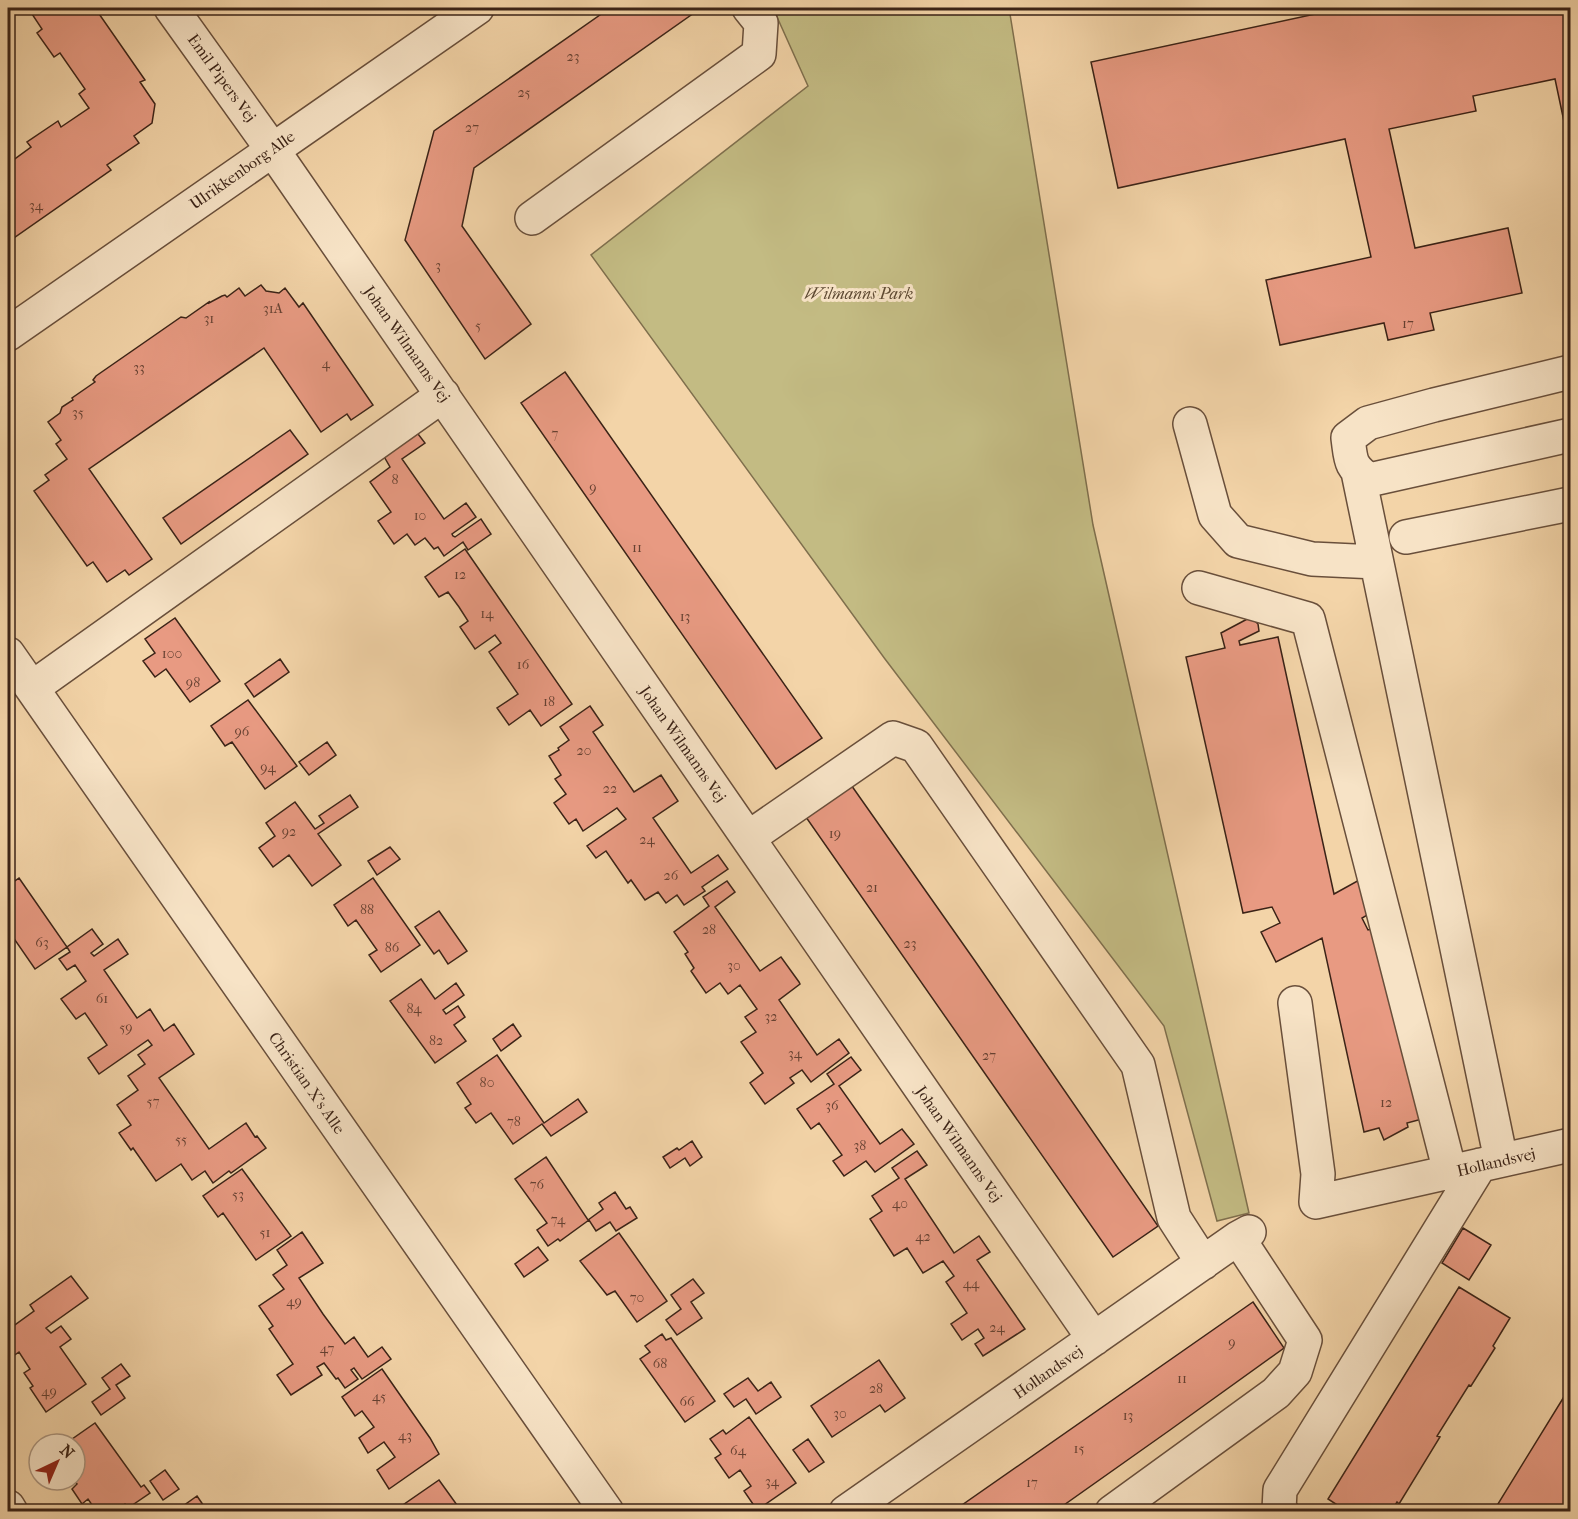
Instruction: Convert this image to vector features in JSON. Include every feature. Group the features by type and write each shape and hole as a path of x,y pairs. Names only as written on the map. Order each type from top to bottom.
{"street":[{"name":"Emil Pipers Vej","path":"171,8 273,149"},
{"name":"Ulrikkenborg Alle","path":"8,334 477,8"},
{"path":"532,218 759,54 761,23 749,8"},
{"name":"Johan Wilmanns Vej","path":"273,149 1094,1339"},
{"path":"1570,372 1368,423 1347,438 1352,464 1369,480 1570,435"},
{"path":"32,688 443,395"},
{"path":"1190,424 1215,515 1238,541 1312,559 1376,562"},
{"path":"1282,1512 1279,1510 1280,1490 1477,1166 1376,562 1358,472"},
{"path":"1406,537 1570,504"},
{"path":"1199,588 1308,619 1477,1166"},
{"name":"Christian X's Alle","path":"8,654 607,1512"},
{"path":"748,838 893,738 916,746 1138,1065 1174,1218 1203,1263"},
{"name":"Hollandsvej","path":"1295,1003 1318,1174 1316,1202 1570,1145"},
{"name":"Hollandsvej","path":"846,1512 1244,1235 1305,1340 1295,1372 1276,1393 1112,1512"},
{"path":"8,1507 11,1512"}],"green space":[{"name":"Wilmanns Park","path":"773,8 1009,8 1093,525 1249,1213 1217,1221 1164,1026 885,659 591,255 808,86"}],"building":[{"path":"41,8 95,8 145,80 140,82 155,104 152,123 134,136 139,143 107,165 111,170 8,242 8,164 31,147 27,142 58,121 61,127 89,108 79,94 85,89 60,53 54,57 37,33 42,29 32,14"},
{"path":"295,8 353,8 344,14"},
{"path":"610,8 701,8 474,168 462,226 531,324 485,359 405,240 434,131"},
{"path":"1343,8 1570,8 1570,150 1555,79 1473,96 1476,111 1389,129 1415,248 1508,228 1522,293 1430,313 1434,330 1388,340 1384,323 1280,345 1266,280 1371,257 1345,139 1118,188 1091,62"},
{"path":"261,285 266,291 279,293 285,288 299,307 303,303 373,405 351,420 347,414 321,432 264,348 89,469 152,559 129,575 125,570 107,582 93,562 87,566 34,491 49,480 45,475 67,459 56,444 61,440 48,422 60,413 62,407 73,400 72,398 95,382 93,380 96,376 181,317 186,318 209,302 225,295 227,297 239,288 245,296"},
{"path":"565,372 822,738 776,769 521,403"},
{"path":"290,430 308,454 181,544 163,518"},
{"path":"415,430 425,443 402,459 444,519 466,503 476,517 452,534 453,536 455,537 481,519 491,534 468,550 463,542 444,556 438,547 434,549 425,538 415,545 407,534 394,544 378,521 391,512 370,482 390,467 382,453"},
{"path":"465,549 572,704 541,726 530,710 509,725 497,708 518,694 489,652 501,643 495,635 475,649 460,627 468,621 459,607 448,592 439,597 425,577"},
{"path":"1251,617 1258,624 1259,631 1239,641 1240,645 1278,637 1334,894 1361,879 1376,910 1362,918 1368,930 1380,927 1422,1119 1407,1123 1408,1127 1384,1140 1379,1128 1364,1132 1322,938 1276,962 1261,932 1280,923 1272,907 1243,913 1186,657 1225,648 1221,633"},
{"path":"175,618 220,681 190,702 166,669 155,677 143,661 155,653 145,639"},
{"path":"280,659 289,672 254,697 245,684"},
{"path":"248,700 297,766 265,789 232,742 225,746 211,726"},
{"path":"590,706 603,725 593,732 634,792 661,775 678,801 653,818 691,873 718,855 728,869 702,887 705,891 684,905 677,895 666,903 658,892 645,900 631,880 628,883 606,851 596,858 587,846 626,819 617,808 583,831 576,819 569,824 554,803 566,794 555,779 561,775 549,756 569,740 560,727"},
{"path":"327,742 336,755 309,775 299,762"},
{"path":"849,782 1158,1226 1113,1257 801,810"},
{"path":"350,795 358,807 318,834 341,865 312,886 289,855 273,867 259,848 275,836 266,823 295,802 315,829 324,823 319,816"},
{"path":"390,847 400,859 377,875 368,861"},
{"path":"19,878 67,947 35,969 13,937 8,941 8,886"},
{"path":"373,878 420,945 381,972 369,955 377,950 356,920 348,926 334,905"},
{"path":"727,881 735,892 715,907 760,971 781,957 799,982 800,984 779,1000 817,1055 839,1039 849,1053 811,1082 802,1070 790,1078 794,1083 765,1104 750,1083 763,1073 741,1042 756,1032 745,1017 757,1009 740,985 728,994 720,983 706,993 691,971 694,968 685,954 688,952 674,932 709,906 703,897"},
{"path":"439,911 467,951 448,964 439,950 434,954 415,927"},
{"path":"92,929 103,944 91,953 94,956 118,939 128,954 104,970 137,1018 150,1009 164,1031 174,1024 194,1054 159,1078 209,1149 246,1123 266,1148 213,1183 205,1171 192,1180 181,1164 156,1181 133,1148 131,1150 119,1133 131,1125 117,1105 138,1090 128,1076 145,1064 138,1055 152,1045 148,1040 99,1074 88,1058 107,1045 85,1013 76,1019 61,999 86,981 75,965 67,970 59,959 70,952 67,947"},
{"path":"421,979 435,999 456,983 464,995 443,1010 446,1014 458,1006 465,1017 454,1025 466,1041 435,1063 390,1001"},
{"path":"513,1024 521,1036 501,1051 493,1039"},
{"path":"497,1055 544,1123 578,1099 587,1112 551,1136 542,1124 513,1144 491,1113 476,1123 465,1108 471,1104 457,1083"},
{"path":"851,1057 861,1070 839,1086 880,1144 902,1129 914,1144 875,1172 866,1161 844,1176 833,1161 842,1155 819,1123 811,1129 797,1109 834,1084 827,1074"},
{"path":"692,1141 702,1157 690,1166 685,1158 670,1168 663,1157"},
{"path":"917,1151 927,1165 905,1179 954,1253 979,1236 990,1252 977,1260 1025,1329 983,1356 975,1344 984,1338 978,1329 962,1340 951,1324 967,1313 946,1282 954,1276 943,1261 923,1273 907,1248 894,1256 870,1219 882,1211 872,1196 899,1178 892,1168"},
{"path":"546,1157 588,1220 603,1209 599,1203 615,1192 626,1209 630,1207 637,1218 616,1231 610,1222 596,1231 589,1220 560,1241 558,1239 548,1246 537,1230 547,1223 515,1179"},
{"path":"242,1169 291,1236 256,1260 223,1213 218,1217 203,1196"},
{"path":"1463,1228 1491,1245 1469,1280 1442,1263"},
{"path":"302,1232 323,1263 299,1278 323,1314 345,1344 354,1337 368,1357 382,1347 391,1359 362,1379 354,1368 351,1370 358,1379 345,1388 324,1363 317,1367 322,1375 291,1395 277,1375 293,1364 269,1329 273,1326 259,1306 284,1289 273,1275 287,1265 277,1250"},
{"path":"619,1233 667,1301 637,1322 615,1291 607,1295 580,1261"},
{"path":"538,1247 548,1260 524,1277 515,1264"},
{"path":"71,1276 88,1298 46,1328 51,1333 61,1326 71,1339 60,1347 86,1384 46,1412 30,1388 33,1386 24,1373 30,1369 19,1352 8,1358 8,1330 34,1311 30,1305"},
{"path":"693,1279 704,1293 691,1302 702,1318 677,1335 666,1320 681,1309 671,1295"},
{"path":"1459,1287 1510,1318 1493,1346 1495,1348 1437,1436 1440,1437 1399,1504 1397,1502 1391,1512 1348,1512 1328,1499"},
{"path":"1253,1302 1284,1348 1054,1512 952,1512"},
{"path":"662,1334 666,1340 671,1338 715,1401 685,1422 640,1359 650,1352 645,1346"},
{"path":"879,1360 905,1398 885,1412 880,1405 832,1437 811,1406"},
{"path":"121,1364 130,1376 116,1385 125,1398 101,1415 92,1402 110,1389 102,1378"},
{"path":"382,1369 439,1454 389,1489 377,1470 395,1457 384,1442 368,1453 359,1438 374,1427 362,1411 355,1416 342,1397"},
{"path":"748,1378 758,1391 771,1382 781,1397 756,1414 746,1399 734,1407 724,1394"},
{"path":"1570,1387 1570,1497 1562,1512 1493,1512"},
{"path":"749,1417 796,1483 757,1510 744,1491 751,1486 740,1470 729,1478 715,1458 721,1454 710,1439 723,1430 726,1434"},
{"path":"95,1423 141,1487 144,1485 150,1493 128,1508 125,1504 114,1512 97,1512 88,1499 82,1504 74,1492 87,1492 87,1432 82,1432"},
{"path":"808,1439 824,1462 809,1472 793,1450"},
{"path":"165,1470 179,1489 163,1500 150,1481"},
{"path":"439,1480 462,1512 403,1512 400,1507"},
{"path":"197,1496 208,1512 176,1512 176,1511"}]}
